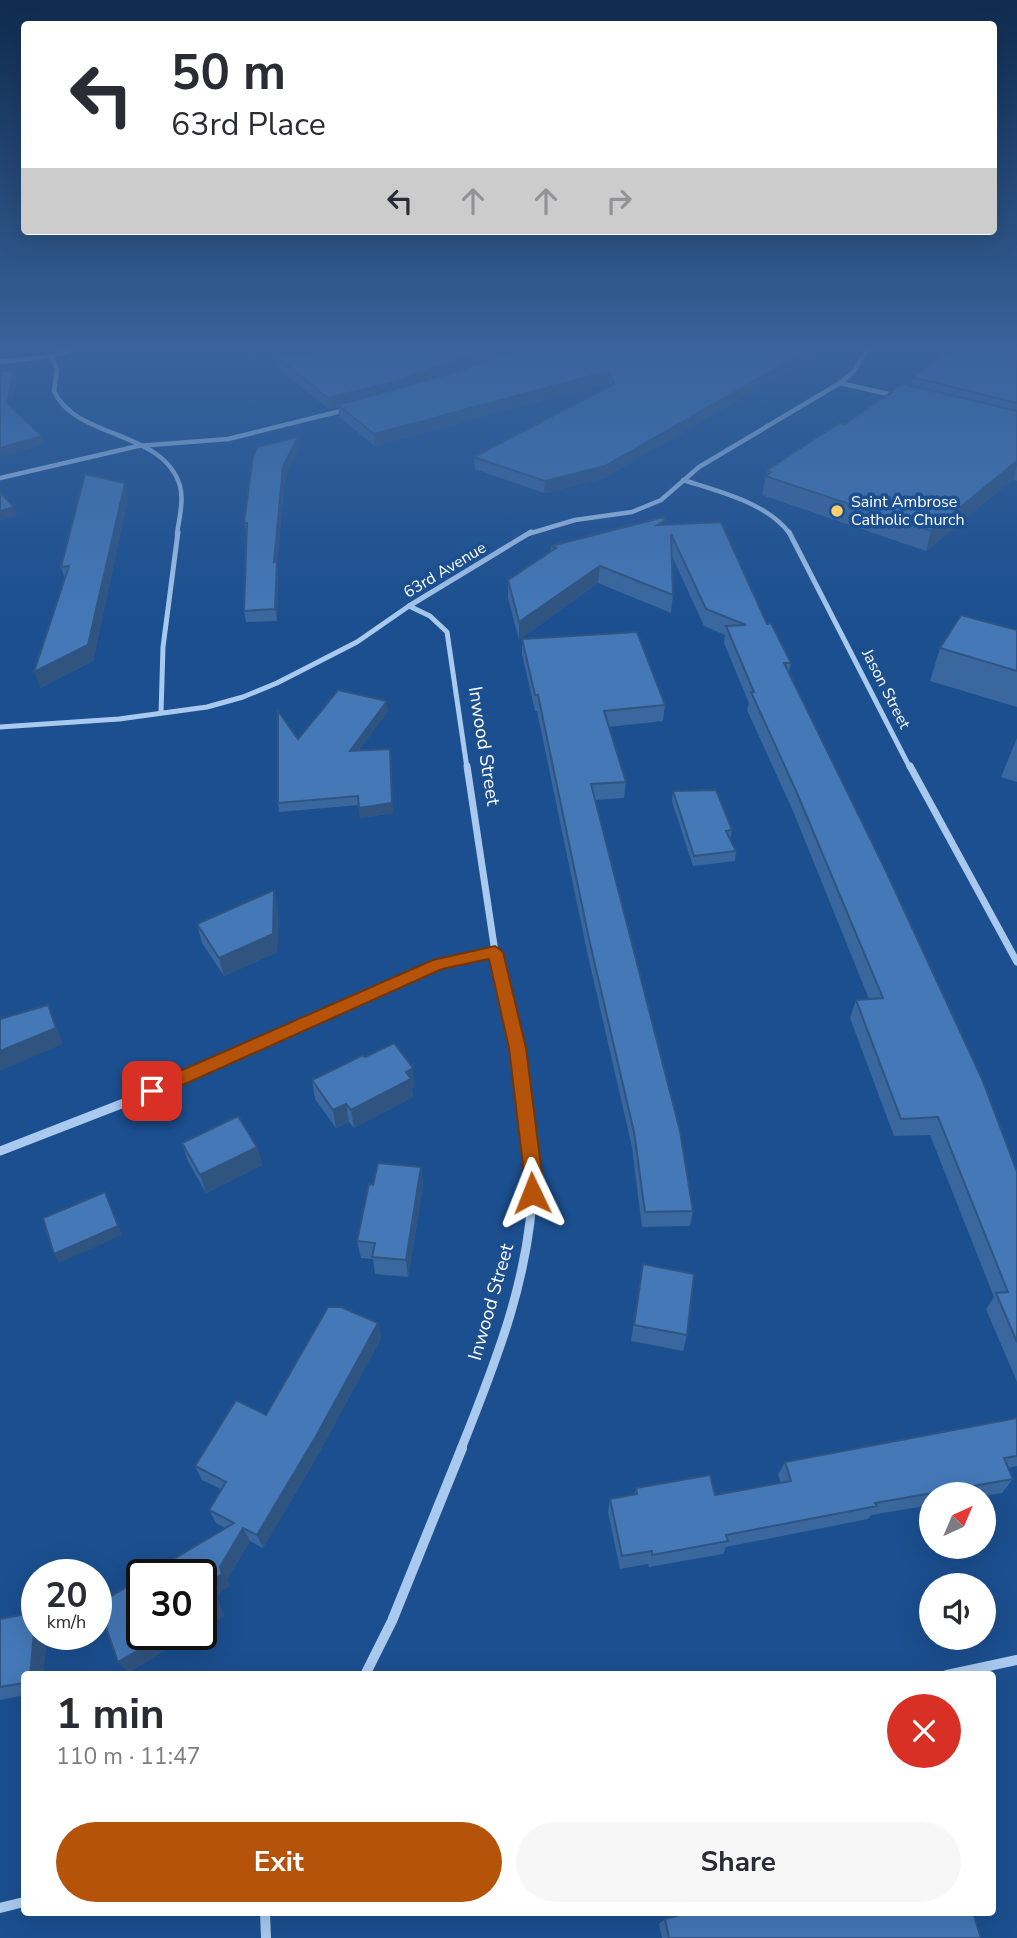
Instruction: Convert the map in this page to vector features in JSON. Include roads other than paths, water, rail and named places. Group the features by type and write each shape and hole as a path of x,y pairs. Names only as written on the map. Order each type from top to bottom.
{"street":[{"path":"129,441 174,472 180,485 175,558 160,674 161,713"},
{"path":"0,478 138,446 197,441"},
{"name":"63rd Avenue","path":"0,727 114,720 206,707 243,697 357,642 408,606 454,581 535,530 646,508 662,500 683,480 740,441"},
{"name":"Jason Street","path":"683,480 753,505 774,517 788,531 939,823 1017,962"},
{"name":"Inwood Street","path":"367,1671 392,1621 481,1401 515,1301 530,1232 533,1174 519,1060 495,952 447,632 430,616 408,606"},
{"path":"0,1151 129,1101 439,964 495,952"},
{"path":"966,1671 1017,1660"},
{"path":"0,1908 21,1903"},
{"path":"265,1916 265,1938"}],"place":[{"name":"Saint Ambrose Catholic Church","path":"837,511"}]}
